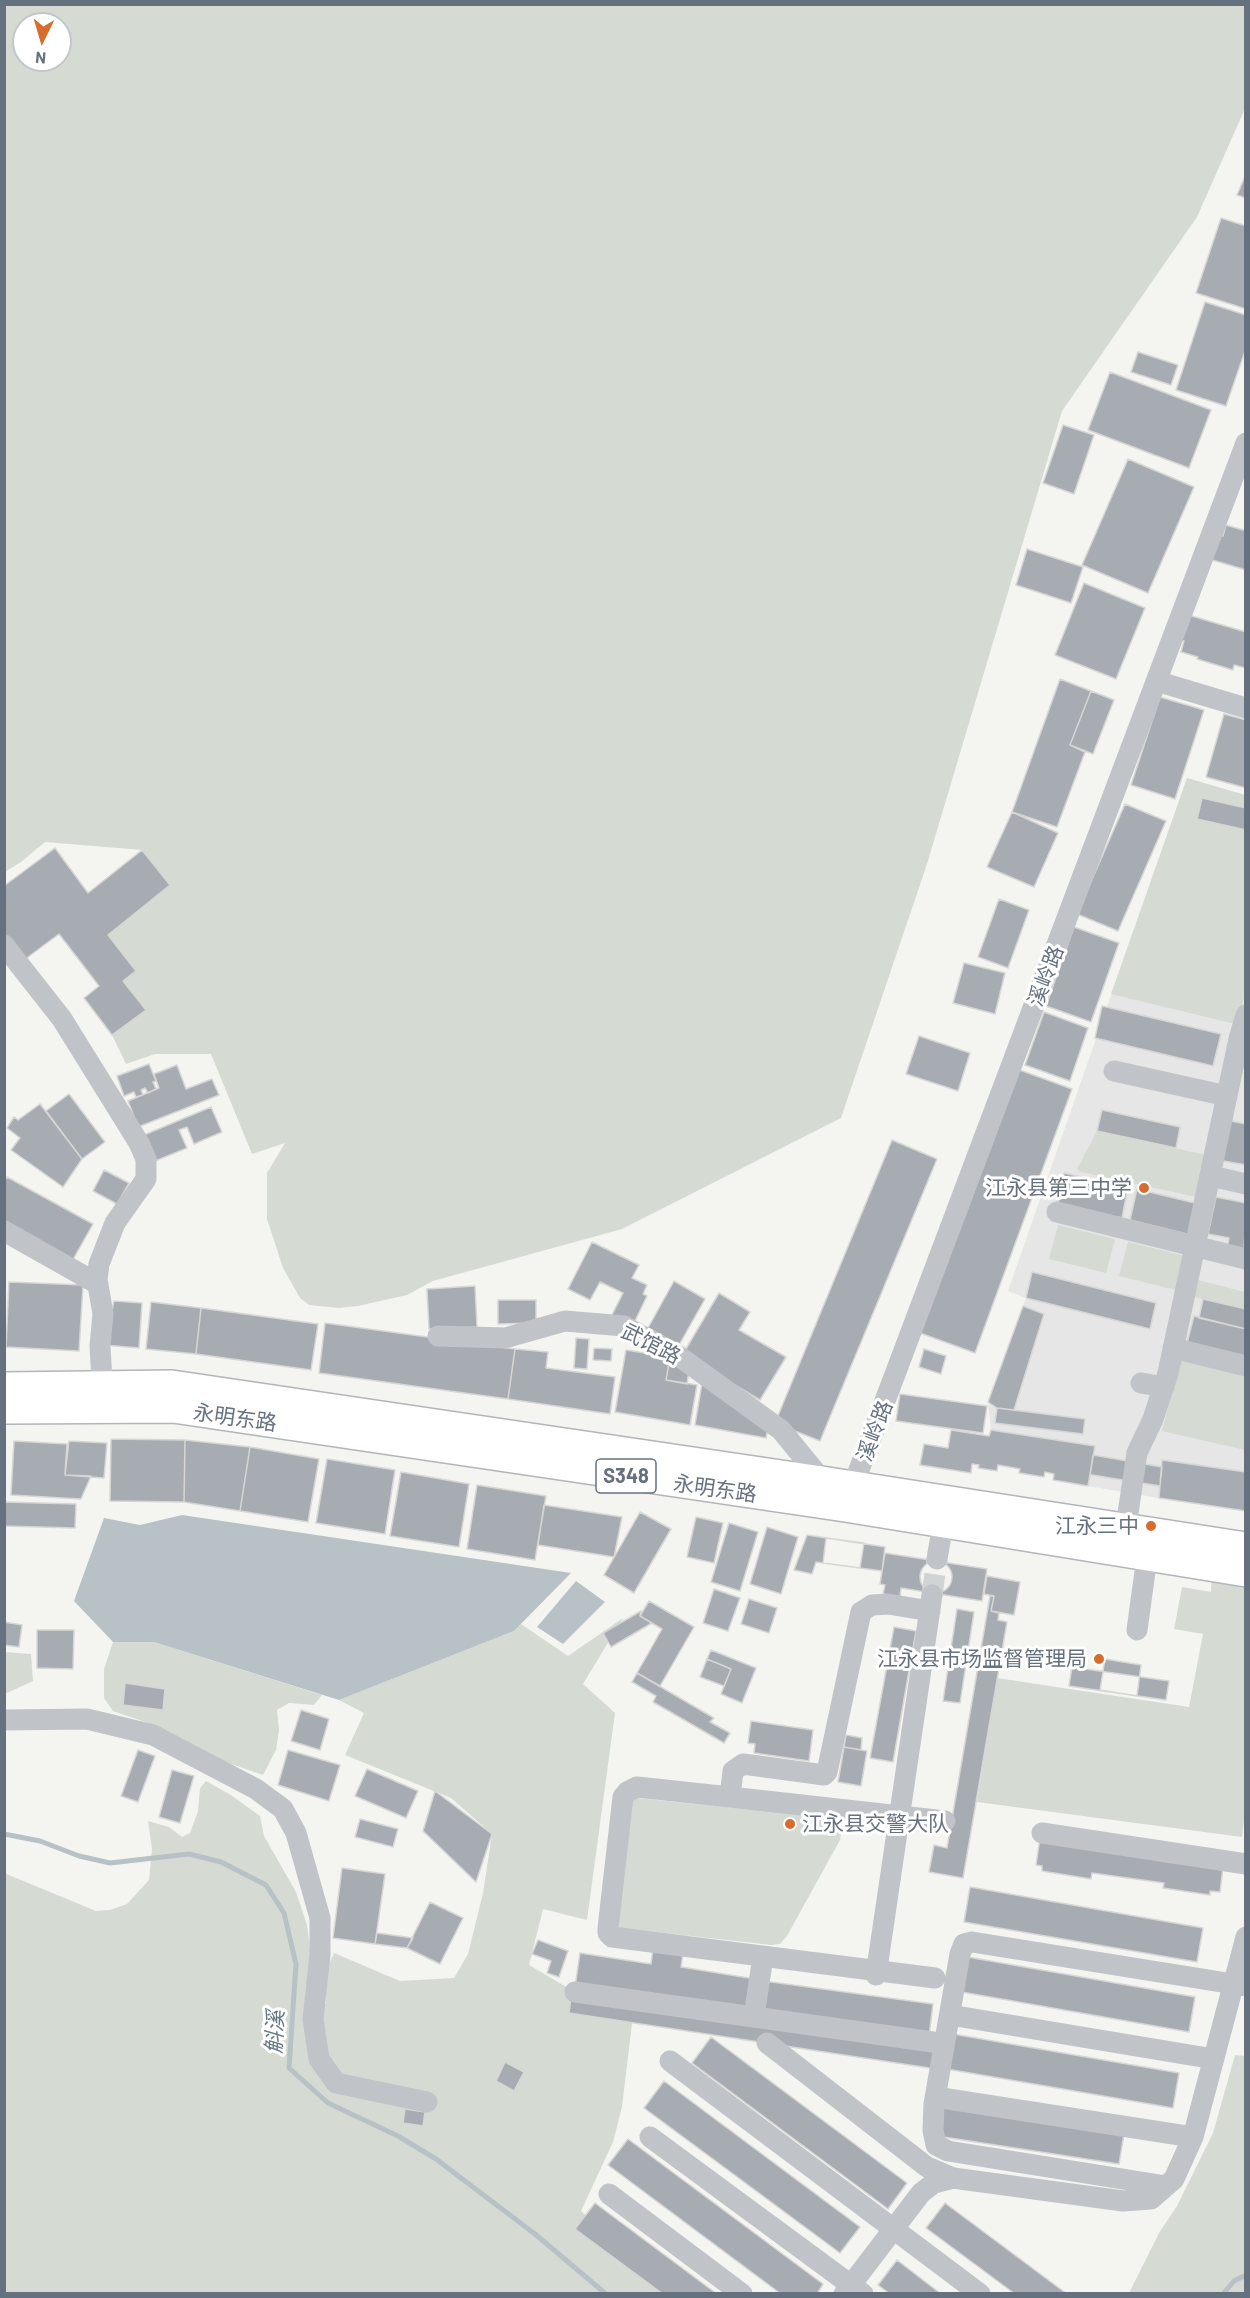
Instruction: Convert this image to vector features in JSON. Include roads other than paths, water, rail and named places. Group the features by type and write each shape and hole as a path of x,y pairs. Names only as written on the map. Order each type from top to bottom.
{"main road":[{"name":"永明东路","path":"4,1410 103,1397 171,1384 822,1480 850,1496 943,1524 1132,1546 1245,1546"},
{"name":"永明东路","path":"4,1386 103,1397 173,1409 850,1496 1132,1546 1245,1573"}],"street":[{"name":"溪岭路","path":"850,1496 1245,443"},
{"path":"1156,681 1245,708"},
{"path":"4,945 62,1019 139,1143 146,1160 146,1179 115,1223 99,1264 98,1284 103,1314 100,1346 103,1397"},
{"path":"1137,1630 1132,1546 1137,1454 1164,1387 1211,1176 1235,1084 1245,1015"},
{"path":"1114,1071 1235,1084"},
{"path":"1211,1176 1245,1184"},
{"path":"1057,1212 1245,1259"},
{"path":"4,1231 98,1284"},
{"name":"武馆路","path":"438,1336 505,1338 565,1322 624,1326 680,1357 781,1430 822,1480"},
{"path":"1173,1348 1245,1366"},
{"path":"1142,1383 1164,1387"},
{"path":"938,1559 943,1524"},
{"path":"730,1797 733,1771 743,1764 824,1775 827,1772 861,1612 873,1605 931,1603 876,1972"},
{"path":"4,1720 87,1719 153,1735 245,1784 283,1809 296,1833 320,1918 320,1955 313,2019 319,2059 336,2083 427,2102"},
{"path":"935,1978 612,1937 608,1933 623,1797 637,1787 945,1821"},
{"path":"1042,1833 1245,1864"},
{"path":"767,2043 927,2167 953,2178 1123,2201 1151,2199 1174,2179 1193,2137 1214,2059 1239,1985 1245,1937"},
{"path":"1166,2186 948,2151 936,2145 933,2130 935,2097 960,1954 964,1944 972,1942 1239,1985"},
{"path":"754,2018 763,1956"},
{"path":"575,1992 933,2042"},
{"path":"950,2014 1214,2059"},
{"path":"670,2061 980,2294"},
{"path":"935,2097 1193,2137"},
{"path":"650,2137 852,2290 893,2229 921,2193 934,2183 953,2178"},
{"path":"609,2194 742,2294"}],"waterway":[{"name":"斛溪","path":"4,1834 40,1841 79,1856 110,1863 189,1854 221,1862 266,1885 284,1913 296,1964 289,2068 328,2103 398,2136 436,2159 535,2234 606,2294"},
{"name":"斛溪","path":"1223,2294 1234,2281 1246,2275"}],"tunnel":[{"path":"932,1595 937,1559"}],"place":[{"name":"江永县第三中学","path":"1144,1188"},
{"name":"江永三中","path":"1151,1526"},
{"name":"江永县市场监督管理局","path":"1099,1659"},
{"name":"江永县交警大队","path":"790,1824"}]}
